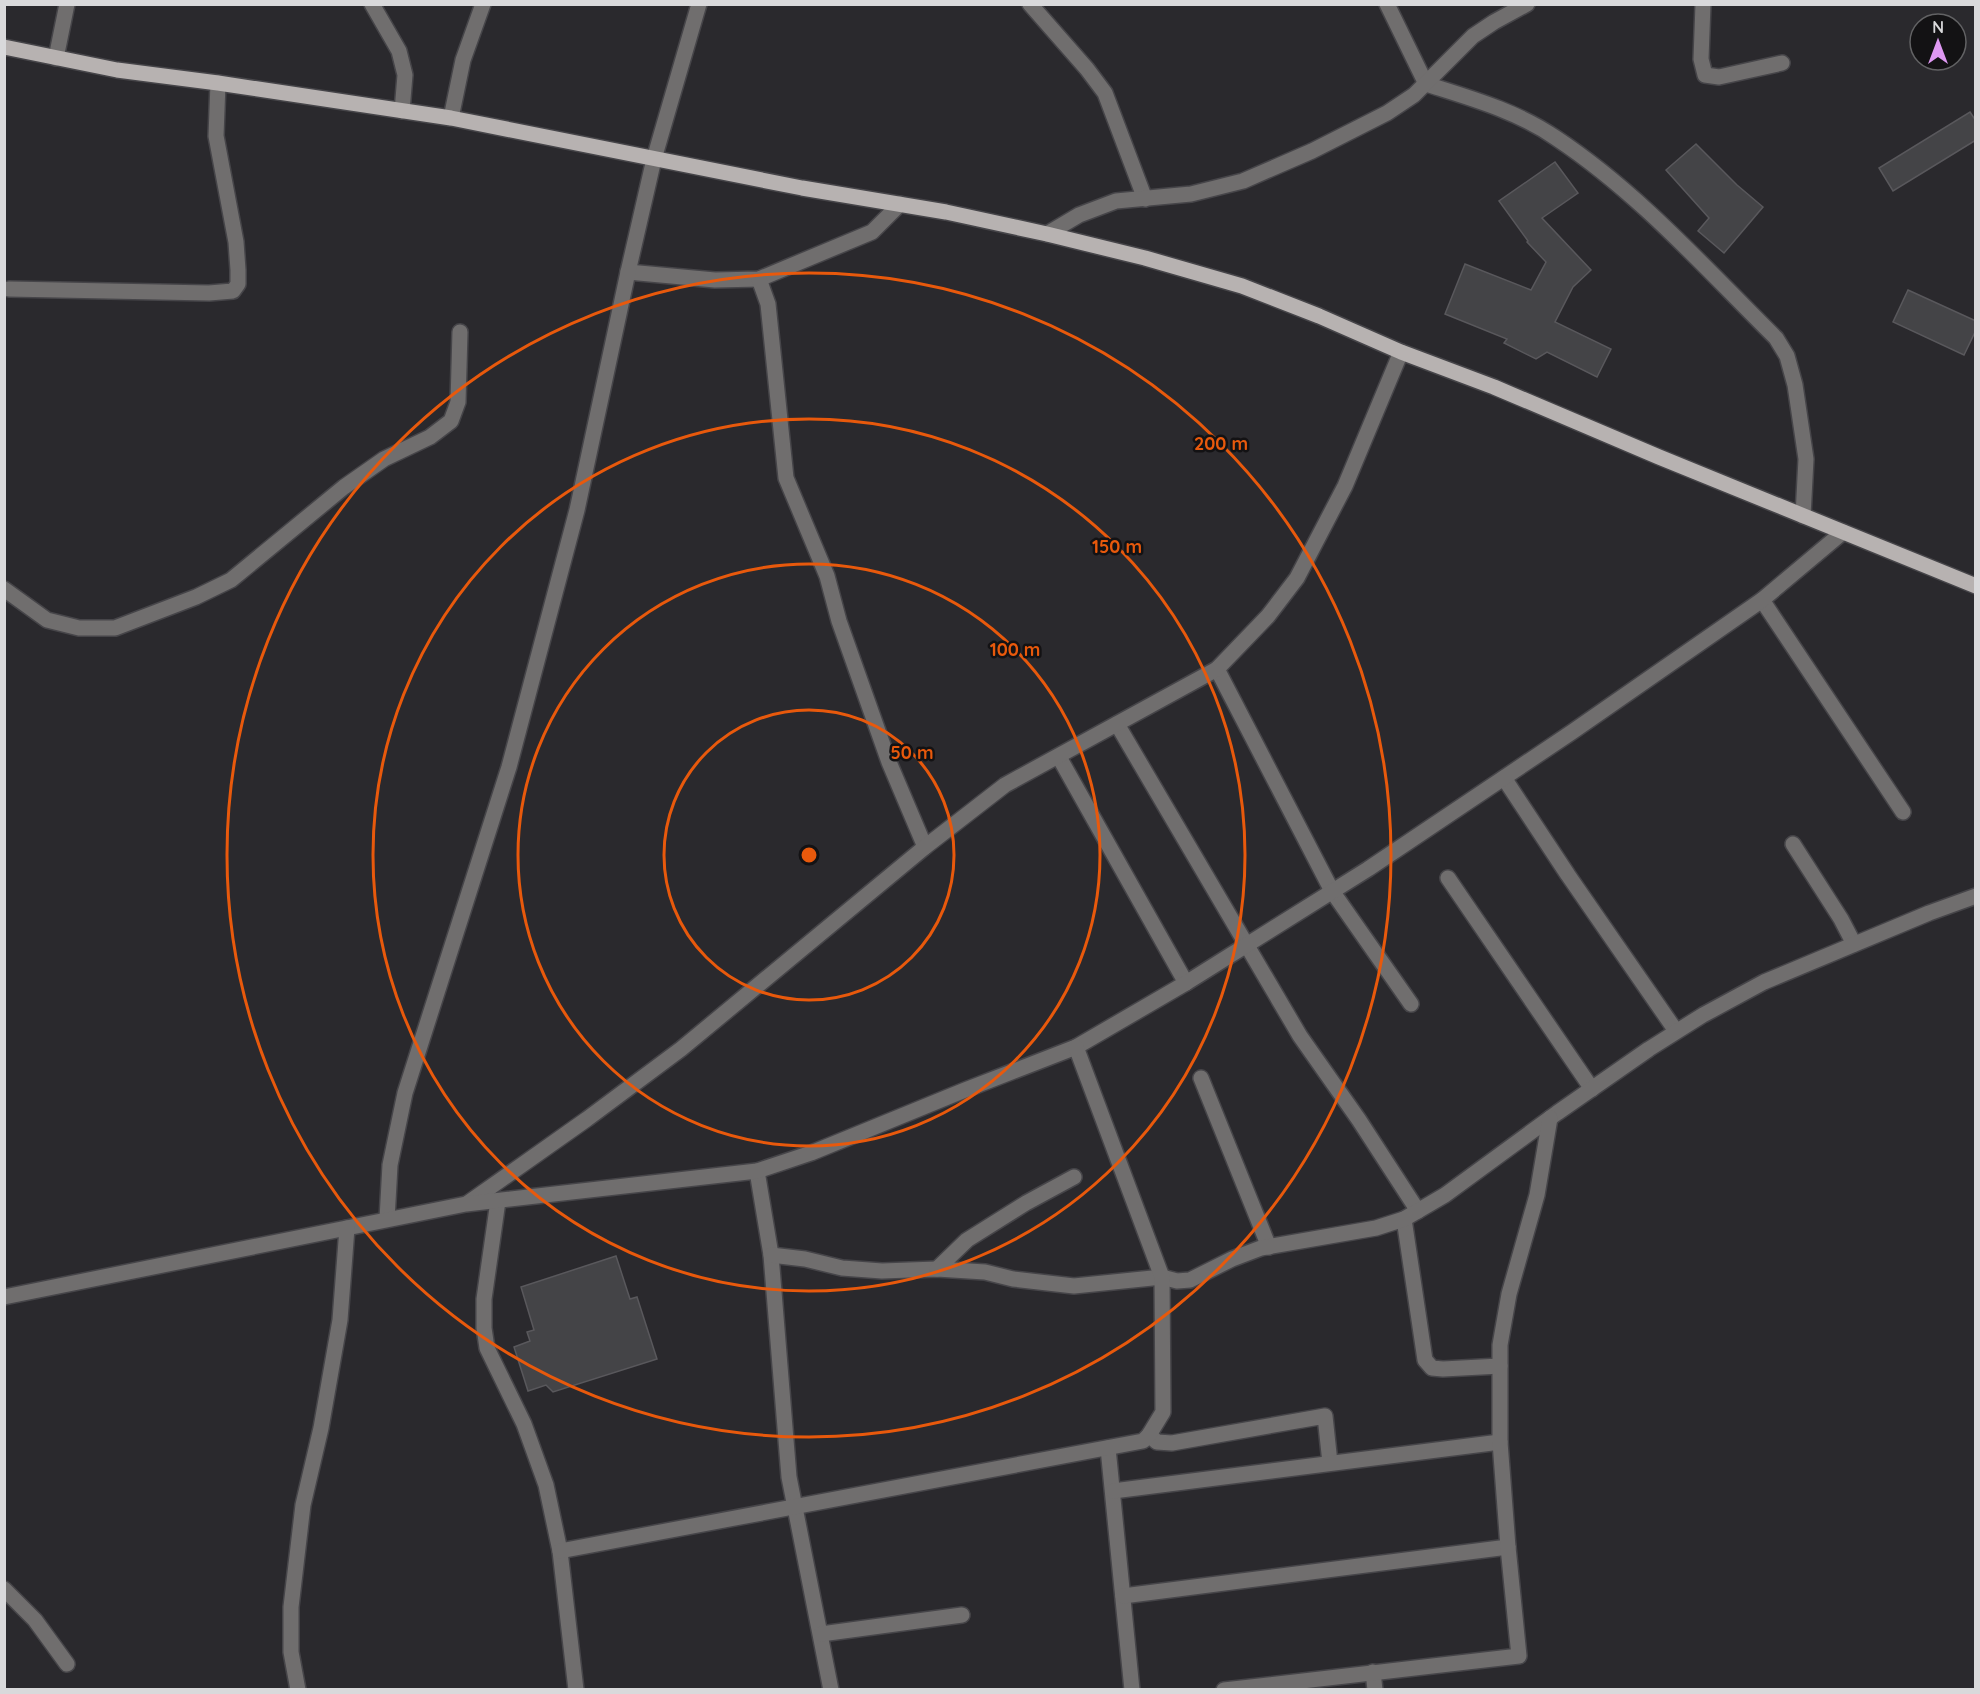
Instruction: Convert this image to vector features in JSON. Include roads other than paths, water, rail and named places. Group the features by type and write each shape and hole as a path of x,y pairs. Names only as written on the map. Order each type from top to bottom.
{"main road":[{"path":"4,48 117,70 451,118 802,188 946,212 1145,258 1242,286 1319,316 1401,352 1494,387 1976,586"}],"street":[{"path":"56,58 67,4"},
{"path":"372,4 399,51 405,75 402,111"},
{"path":"451,118 463,60 483,4"},
{"path":"387,1219 390,1165 405,1093 509,767 578,510 654,159 699,4"},
{"path":"1030,4 1105,93 1145,199"},
{"path":"1387,4 1426,84 1499,108 1555,137 1626,191 1776,338 1787,356 1795,385 1806,459 1803,516"},
{"path":"1047,234 1079,215 1116,201 1191,194 1243,181 1312,151 1387,113 1414,95 1473,36 1527,4"},
{"path":"1703,4 1701,59 1705,75 1719,77 1782,63"},
{"path":"9,289 209,293 233,291 238,284 236,242 216,136 218,83"},
{"path":"628,272 715,280 759,279 872,232 900,204"},
{"path":"759,279 768,304 786,478 827,576 839,621 888,762 925,847"},
{"path":"4,590 47,620 79,628 115,628 196,597 231,580 344,487 384,459 430,437 451,421 458,402 460,332"},
{"path":"466,1204 587,1119 681,1049 925,847 1005,785 1217,669 1268,616 1297,578 1345,486 1401,352"},
{"path":"4,1297 466,1204 758,1171 811,1153 1076,1047 1186,983 1368,869 1504,778 1762,600 1843,532"},
{"path":"1762,600 1903,812"},
{"path":"1217,669 1332,891 1411,1004"},
{"path":"1117,724 1300,1036 1359,1120 1418,1211"},
{"path":"1059,757 1186,983"},
{"path":"1504,778 1676,1031"},
{"path":"1793,844 1841,919 1854,945"},
{"path":"1448,878 1592,1089"},
{"path":"771,1256 805,1259 842,1268 882,1271 937,1269 985,1272 1013,1279 1074,1286 1162,1277 1177,1281 1190,1280 1232,1259 1269,1247 1376,1228 1404,1219 1444,1195 1676,1031 1764,982 1976,896"},
{"path":"560,1551 1143,1441 1163,1412 1162,1277 1076,1047"},
{"path":"1201,1078 1269,1247"},
{"path":"1224,1689 1519,1656 1500,1442 1500,1345 1509,1294 1537,1195 1550,1118"},
{"path":"758,1171 771,1256 789,1477 831,1689"},
{"path":"937,1269 967,1240 1026,1203 1074,1177"},
{"path":"498,1201 484,1299 487,1348 524,1424 546,1485 560,1551 576,1689"},
{"path":"1404,1219 1425,1360 1432,1368 1443,1369 1500,1366"},
{"path":"298,1689 291,1652 291,1607 303,1505 321,1428 340,1320 347,1228"},
{"path":"1149,1435 1157,1442 1172,1443 1325,1416 1330,1463"},
{"path":"1113,1491 1500,1442"},
{"path":"1108,1448 1132,1689"},
{"path":"1123,1596 1508,1547"},
{"path":"4,1589 35,1620 67,1664"},
{"path":"821,1634 962,1615"},
{"path":"1373,1672 1375,1689"}]}
